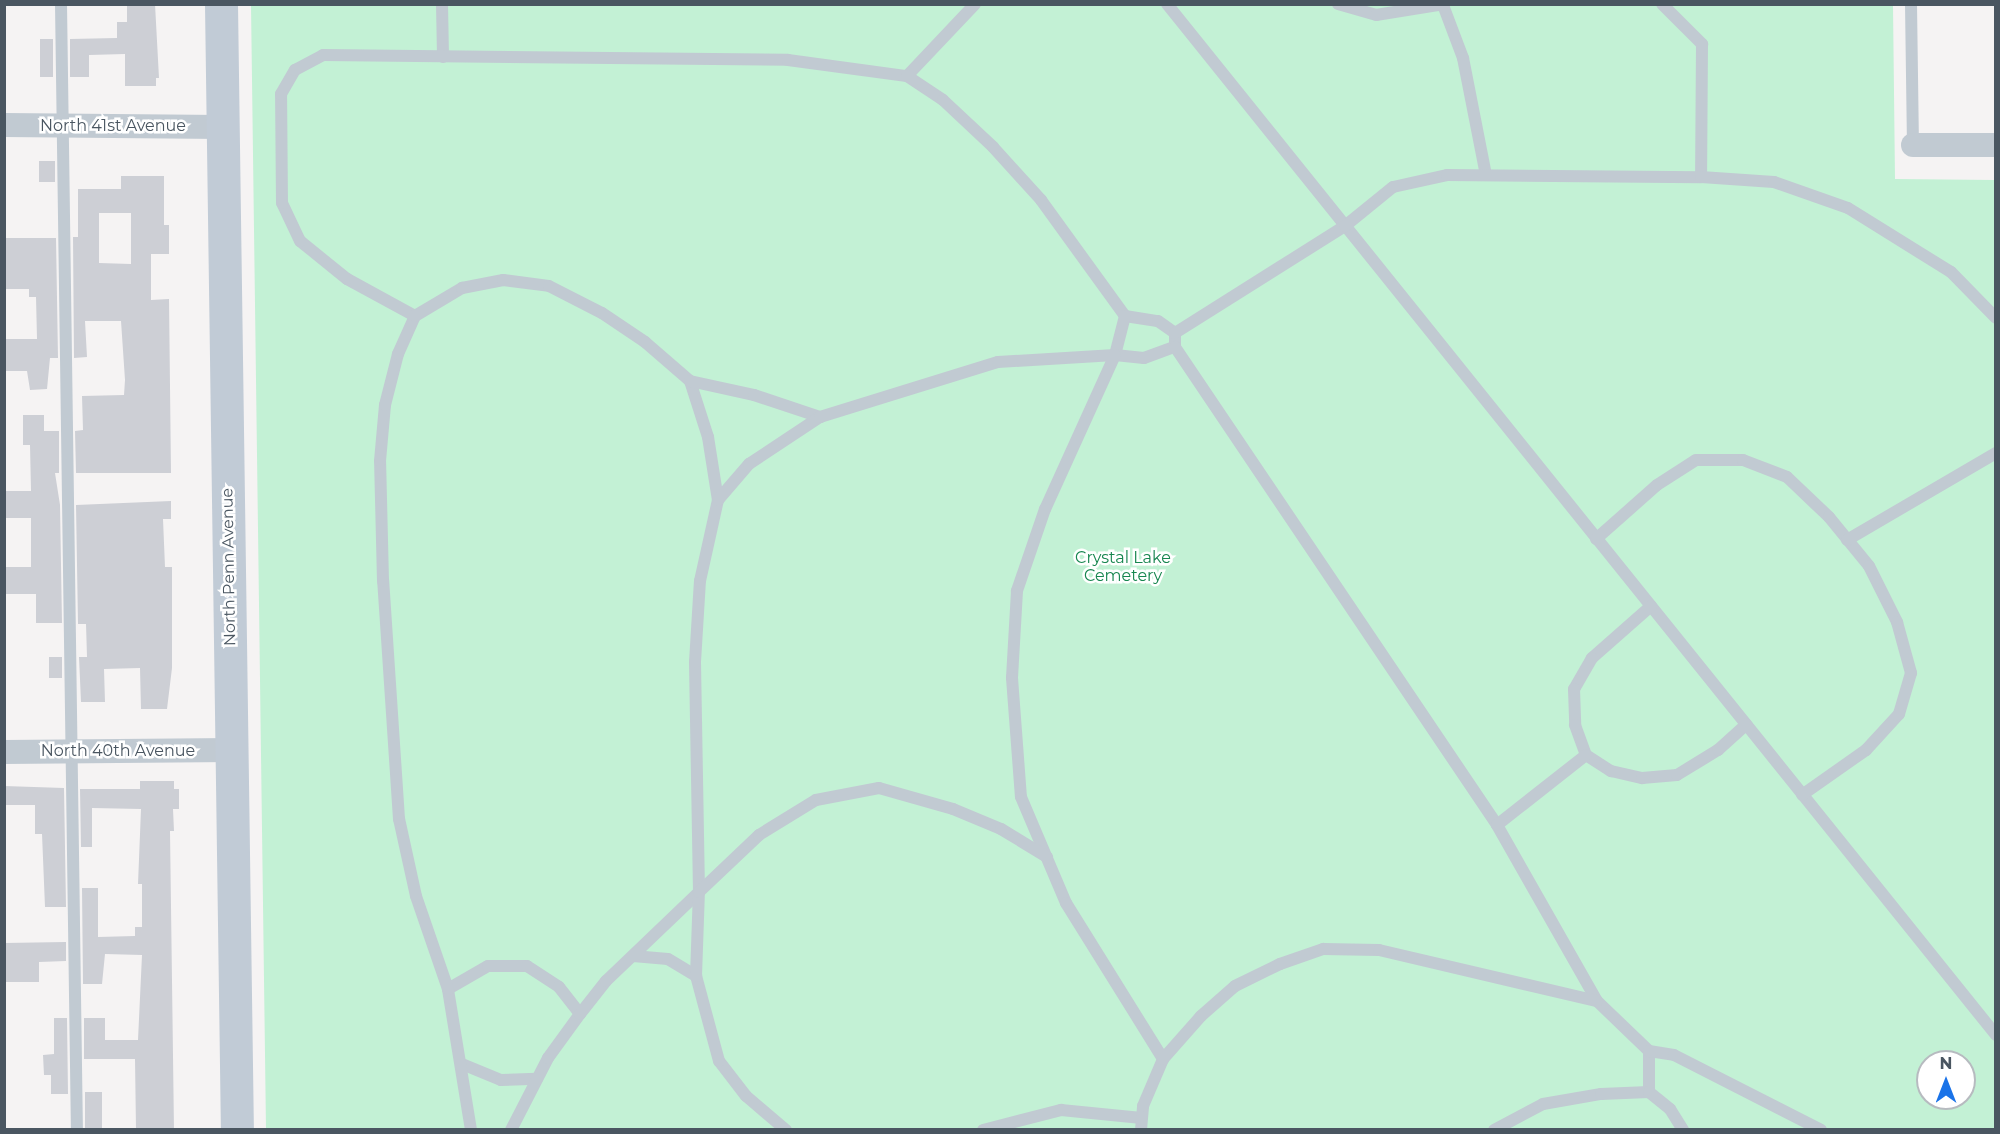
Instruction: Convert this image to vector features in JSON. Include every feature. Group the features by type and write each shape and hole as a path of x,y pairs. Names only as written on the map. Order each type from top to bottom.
{"main road":[{"name":"North Penn Avenue","path":"221,4 237,1130"}],"street":[{"name":"North 41st Avenue","path":"4,125 222,128"},
{"path":"1913,146 1995,146"},
{"name":"North 40th Avenue","path":"4,752 232,750"}],"lane":[{"path":"61,4 77,1130"},
{"path":"442,4 443,57"},
{"path":"907,76 975,4"},
{"path":"1167,4 1995,1035"},
{"path":"1338,4 1376,15 1443,5 1463,58 1486,175"},
{"path":"1662,4 1702,44 1701,177"},
{"path":"1911,4 1913,146"},
{"path":"415,316 348,279 300,241 282,203 281,94 295,70 323,56 788,60 907,76 943,100 993,147 1041,200 1125,316 1158,321 1175,333"},
{"path":"1175,333 1345,226 1393,187 1447,175 1701,177 1774,182 1848,208 1951,272 1995,318"},
{"path":"471,1130 448,989 416,896 399,819 383,580 380,461 385,405 398,354 415,316 462,288 503,280 549,286 602,313 645,342 690,381 754,395 820,417"},
{"path":"1125,316 1116,355 1045,509 1017,591 1012,678 1021,796 1066,903 1163,1059"},
{"path":"1175,333 1175,347 1497,825 1597,1001 1649,1051 1674,1055 1821,1130"},
{"path":"718,500 749,464 820,417 998,363 1116,355 1144,358 1175,347"},
{"path":"690,381 708,436 718,500 700,580 694,662 699,892 696,976 719,1061 746,1096 786,1130"},
{"path":"1847,540 1995,453"},
{"path":"1596,539 1657,485 1696,460 1743,460 1787,477 1869,566 1897,622 1911,673 1899,714 1866,750 1802,795"},
{"path":"1651,606 1592,658 1574,689 1575,725 1587,755 1611,771 1642,778 1677,775 1718,750 1746,724"},
{"path":"1497,825 1587,755"},
{"path":"511,1130 537,1079 580,1014 633,956 759,835 816,800 879,788 953,809 1001,829 1047,857"},
{"path":"982,1130 1061,1110 1141,1124 1163,1059 1201,1016 1235,986 1280,964 1323,950 1379,950 1597,1001"},
{"path":"633,956 668,959 696,976"},
{"path":"448,989 488,966 527,966 559,987 580,1014"},
{"path":"1649,1051 1649,1092"},
{"path":"462,1064 501,1080 537,1079"},
{"path":"1494,1130 1543,1104 1601,1094 1649,1092 1670,1109 1683,1130"}],"green space":[{"name":"Crystal Lake Cemetery","path":"251,5 1893,5 1895,179 1995,180 1995,1129 266,1129"}],"building":[{"path":"127,4 155,4 159,78 156,78 156,86 125,86 125,54 89,55 89,77 70,77 70,39 117,38 117,22 127,22"},
{"path":"40,39 53,39 53,77 40,77"},
{"path":"39,161 55,161 55,182 39,182"},
{"path":"121,176 164,176 164,225 169,225 169,254 151,254 151,300 169,299 171,473 76,473 75,431 83,430 82,396 124,395 125,380 121,321 85,321 87,357 74,358 73,237 78,237 78,189 121,189","holes":["99,213 131,213 131,264 99,263"]},
{"path":"4,238 56,238 58,358 50,358 47,389 30,390 27,371 4,371 4,339 37,339 36,297 29,297 29,289 4,289"},
{"path":"23,415 44,415 44,431 59,431 59,473 55,473 60,505 62,623 36,623 36,594 4,594 4,567 31,567 31,518 4,518 4,491 31,491 30,445 23,445"},
{"path":"171,501 171,519 163,519 165,567 172,567 172,668 167,709 141,709 140,668 104,669 105,702 81,702 79,657 87,657 86,624 78,624 76,505"},
{"path":"49,657 62,657 62,678 49,678"},
{"path":"140,781 174,781 174,789 179,789 179,809 173,809 174,831 170,831 174,1130 136,1130 135,1059 84,1059 84,1018 105,1018 105,1040 138,1040 142,955 105,954 102,984 83,984 82,888 98,888 98,937 135,936 135,927 142,927 142,884 138,884 141,809 92,808 92,847 81,847 80,789 140,789"},
{"path":"4,786 64,788 66,907 45,907 42,834 35,834 35,805 4,805"},
{"path":"66,942 66,961 39,962 39,982 4,982 4,943"},
{"path":"54,1018 67,1018 68,1094 51,1094 51,1075 44,1075 43,1055 54,1054"},
{"path":"85,1092 102,1092 102,1130 85,1130"}]}
